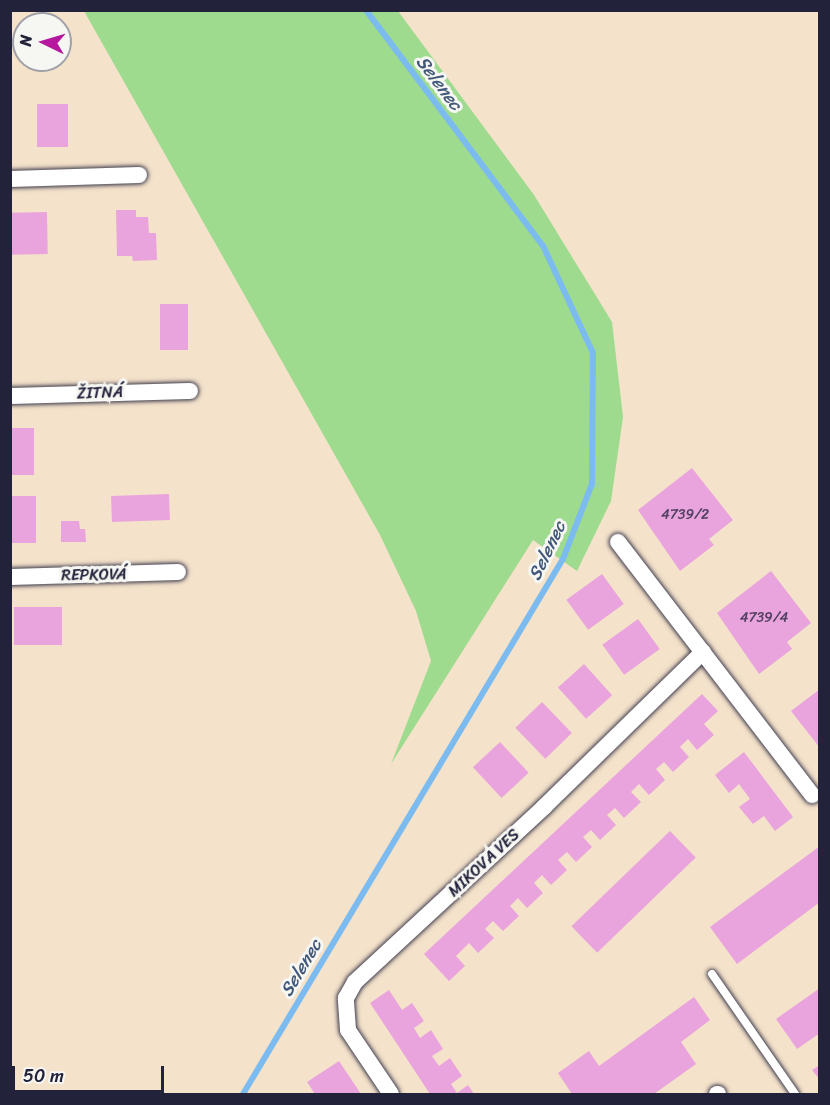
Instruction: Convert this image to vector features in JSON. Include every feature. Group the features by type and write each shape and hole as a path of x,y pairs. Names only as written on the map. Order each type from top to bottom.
{"street":[{"path":"10,179 139,176"},
{"name":"ŽITNÁ","path":"10,396 190,391"},
{"path":"618,542 812,795"},
{"name":"REPKOVÁ","path":"10,577 178,573"},
{"name":"MIKOVA VES","path":"391,1095 348,1030 346,998 356,982 544,807 703,652"}],"lane":[{"path":"712,974 795,1095"}],"green space":[{"path":"84,11 398,11 534,195 612,322 623,417 611,501 577,571 533,540 391,764 431,661 416,611 380,535"}],"building":[{"path":"37,104 68,104 68,147 37,147"},
{"path":"116,210 136,210 136,217 148,217 149,233 156,233 157,260 133,261 132,256 117,256"},
{"path":"47,212 48,254 11,255 10,213"},
{"path":"160,304 188,304 188,350 160,350"},
{"path":"10,428 34,428 34,475 10,475"},
{"path":"692,468 733,520 709,539 714,545 680,571 638,510"},
{"path":"169,494 170,520 112,522 111,496"},
{"path":"10,496 36,496 36,543 10,543"},
{"path":"61,521 79,521 80,529 85,529 86,542 61,542"},
{"path":"771,571 811,623 787,642 792,649 759,674 717,613"},
{"path":"602,574 624,604 588,630 566,600"},
{"path":"14,607 62,607 62,645 14,645"},
{"path":"638,619 660,649 624,675 602,645"},
{"path":"584,664 612,695 586,719 558,687"},
{"path":"820,689 820,748 791,711"},
{"path":"702,694 718,711 704,724 714,735 697,750 688,739 680,747 689,757 673,772 664,762 656,769 665,780 649,795 639,784 631,792 641,802 624,818 615,808 607,815 616,825 600,840 591,830 583,837 592,847 576,862 567,852 558,860 567,870 551,885 542,875 534,883 543,893 527,908 518,898 510,906 519,916 503,931 493,921 485,929 494,938 478,953 469,943 456,956 465,966 449,981 424,954"},
{"path":"542,702 572,733 545,759 515,728"},
{"path":"500,742 529,773 502,798 473,767"},
{"path":"744,752 793,817 775,831 764,816 753,824 739,807 750,799 739,784 729,793 715,775"},
{"path":"670,831 696,858 597,953 571,926"},
{"path":"820,846 820,902 737,964 710,927"},
{"path":"820,988 820,1033 797,1049 776,1019"},
{"path":"389,990 402,1010 412,1003 424,1021 414,1028 420,1038 431,1030 443,1049 432,1056 439,1066 450,1058 462,1076 451,1084 457,1093 468,1085 474,1094 430,1094 370,1003"},
{"path":"694,997 710,1020 681,1042 696,1064 654,1094 572,1094 558,1073 589,1051 599,1066"},
{"path":"339,1061 361,1094 315,1094 307,1082"},
{"path":"820,1065 820,1080 812,1070"}],"waterway":[{"name":"Selenec","path":"243,1094 563,559 592,484 593,353 543,246 366,10"}]}
